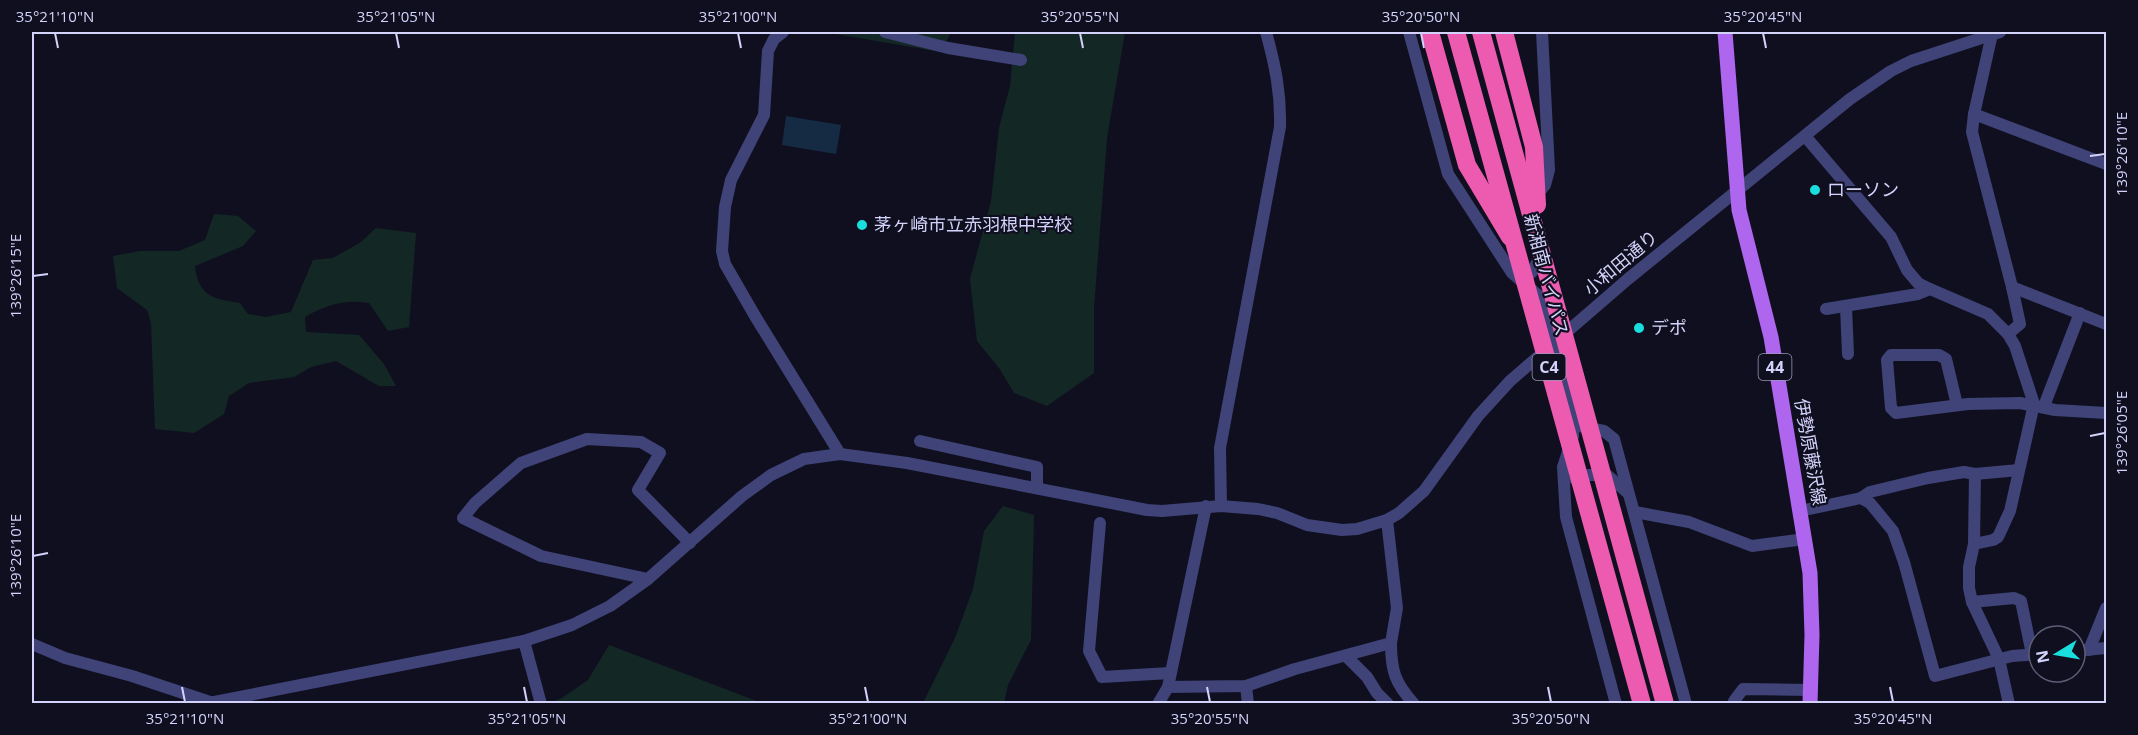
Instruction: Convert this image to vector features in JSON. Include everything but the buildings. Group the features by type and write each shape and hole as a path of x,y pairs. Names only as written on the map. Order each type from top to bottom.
{"highway":[{"path":"1430,32 1467,165 1516,246"},
{"name":"新湘南バイパス","path":"1456,32 1642,704"},
{"name":"新湘南バイパス","path":"1481,32 1665,704"},
{"path":"1504,32 1534,147 1538,240"}],"main road":[{"name":"伊勢原藤沢線","path":"1725,32 1737,192 1771,337 1805,539 1812,606 1810,697"}],"street":[{"path":"783,32 774,39 768,51 764,115 731,180 725,207 722,251 726,264 755,316 840,453"},
{"path":"885,32 948,48 1020,60"},
{"path":"1221,506 1220,448 1280,127 1281,100 1278,77 1266,32"},
{"path":"1409,32 1448,174 1512,273 1538,295 1550,324"},
{"path":"1542,32 1549,170 1545,185 1530,204 1527,214 1536,264 1574,418 1573,436 1563,466 1566,517 1616,704"},
{"path":"1996,33 1974,114 1972,132 2013,287 2020,324 2008,334"},
{"name":"小和田通り","path":"207,703 236,700 524,641 572,625 610,606 648,579 741,496 771,475 804,459 840,453 907,463 1147,510 1162,511 1206,506 1258,509 1325,529 1357,530 1387,520 1399,513 1424,491 1478,416 1510,381 1628,279 1863,89 1891,71 1931,53 1996,33"},
{"path":"1974,114 2106,164"},
{"path":"1805,136 1891,237 1907,270 1918,283 1988,314 2008,334 2039,405"},
{"path":"1512,273 1527,276 1531,274 1536,264"},
{"path":"2013,287 2106,324"},
{"path":"1826,309 1918,294 1930,289"},
{"path":"1846,307 1848,354"},
{"path":"1974,544 1998,537 2010,511 2019,470 2039,405 2080,313"},
{"path":"1957,405 1946,359 1939,355 1891,355 1887,360 1891,408 1896,412 1957,405 2020,403 2055,410 2106,413"},
{"path":"1574,418 1583,427 1604,431 1614,439 1686,704"},
{"path":"648,579 541,556 463,518 475,503 521,462 587,439 641,442 660,453 638,490 690,543"},
{"path":"920,441 1037,466 1037,488"},
{"path":"1800,511 1861,498 1870,492 1928,478 1964,472 1975,474 2019,470"},
{"path":"1975,474 1974,544 1969,567 1969,588 1972,602 1999,659 2009,704"},
{"path":"1564,491 1572,480 1588,475 1606,475 1629,494"},
{"path":"1861,498 1870,503 1893,531 1904,562 1935,676 1999,659 2027,655"},
{"path":"1158,704 1168,687 1206,506"},
{"path":"1635,512 1689,522 1752,546 1805,539"},
{"path":"1387,520 1396,608 1391,662 1394,677 1400,689 1414,704"},
{"path":"1100,523 1089,651 1102,677 1170,673"},
{"path":"1972,602 2014,598 2021,601 2027,624"},
{"path":"2106,608 2089,650 2105,648 2106,661"},
{"path":"524,641 541,704"},
{"path":"1168,687 1246,686 1295,669 1391,643"},
{"path":"32,644 65,658 132,676 207,703"},
{"path":"1346,656 1367,677 1377,693 1388,704"},
{"path":"1246,686 1248,704"},
{"path":"1735,704 1734,701 1743,689 1810,697"}],"green space":[{"path":"824,32 951,32 941,52"},
{"path":"1015,32 1125,32 1107,138 1094,308 1094,373 1047,406 1014,393 999,368 977,341 970,279 991,201 999,128 1010,86"},
{"path":"214,214 238,216 256,231 243,246 195,266 203,290 222,300 240,303 248,314 266,317 291,312 313,260 333,258 361,242 376,228 416,233 409,327 388,331 369,303 360,302 336,304 305,317 306,332 359,335 384,364 396,386 379,386 336,361 311,367 294,377 249,383 229,396 224,414 194,433 155,429 151,323 147,310 117,288 113,256 140,251 179,251 205,240"},
{"path":"1003,506 1034,515 1031,640 1008,685 1004,703 923,703 955,638 973,589 984,531"},
{"path":"609,645 762,703 549,703 562,698 588,680"}],"water":[{"path":"786,116 841,125 836,154 782,145"}],"place":[{"name":"ローソン","path":"1815,190"},
{"name":"茅ヶ崎市立赤羽根中学校","path":"862,225"},
{"name":"デポ","path":"1639,328"}]}
